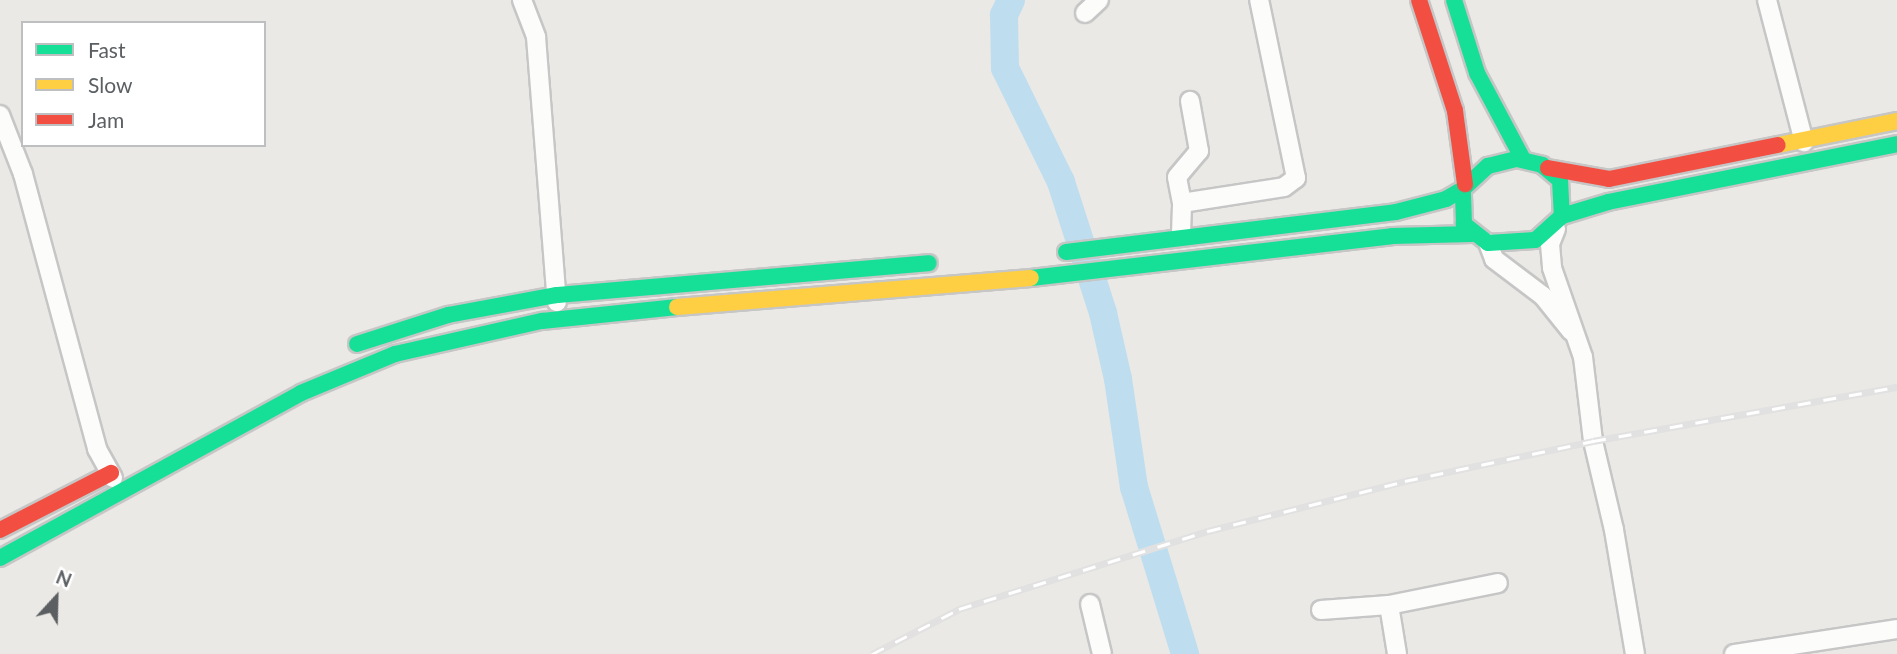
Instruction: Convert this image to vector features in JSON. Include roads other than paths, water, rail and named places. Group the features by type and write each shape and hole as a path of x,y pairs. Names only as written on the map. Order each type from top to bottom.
{"main road":[{"path":"1419,0 1455,111 1464,187 1460,207 1472,234"},
{"path":"1454,0 1476,73 1524,159"},
{"path":"1057,253 1181,234 1396,212 1446,199 1488,166 1524,159 1548,168 1609,179 1804,142 1897,121"},
{"path":"0,558 122,493 267,410 345,372 450,340 559,320 1065,275 1392,236 1472,234 1488,243 1535,240 1561,218 1608,202 1897,144"},
{"path":"1548,168 1564,193 1561,218"},
{"path":"342,350 448,315 557,295 949,261"},
{"path":"0,530 117,470"}],"street":[{"path":"522,0 536,37 559,320"},
{"path":"1085,13 1099,0"},
{"path":"1182,203 1284,187 1296,178 1259,0"},
{"path":"1768,0 1804,142"},
{"path":"1181,234 1182,203 1177,177 1199,151 1190,101"},
{"path":"0,115 23,174 97,449 117,470 122,493"},
{"path":"1561,218 1549,256 1578,339 1634,654"},
{"path":"1488,243 1494,259 1543,296 1578,339"},
{"path":"1321,610 1389,605 1498,583"},
{"path":"1090,604 1102,654"},
{"path":"1389,605 1397,654"},
{"path":"1734,654 1897,629"}],"waterway":[{"path":"1011,0 1004,15 1005,68 1061,182 1103,313 1118,379 1134,487 1185,654"}],"railway":[{"path":"872,654 959,609 1208,531 1405,481 1593,441 1897,387"}]}
